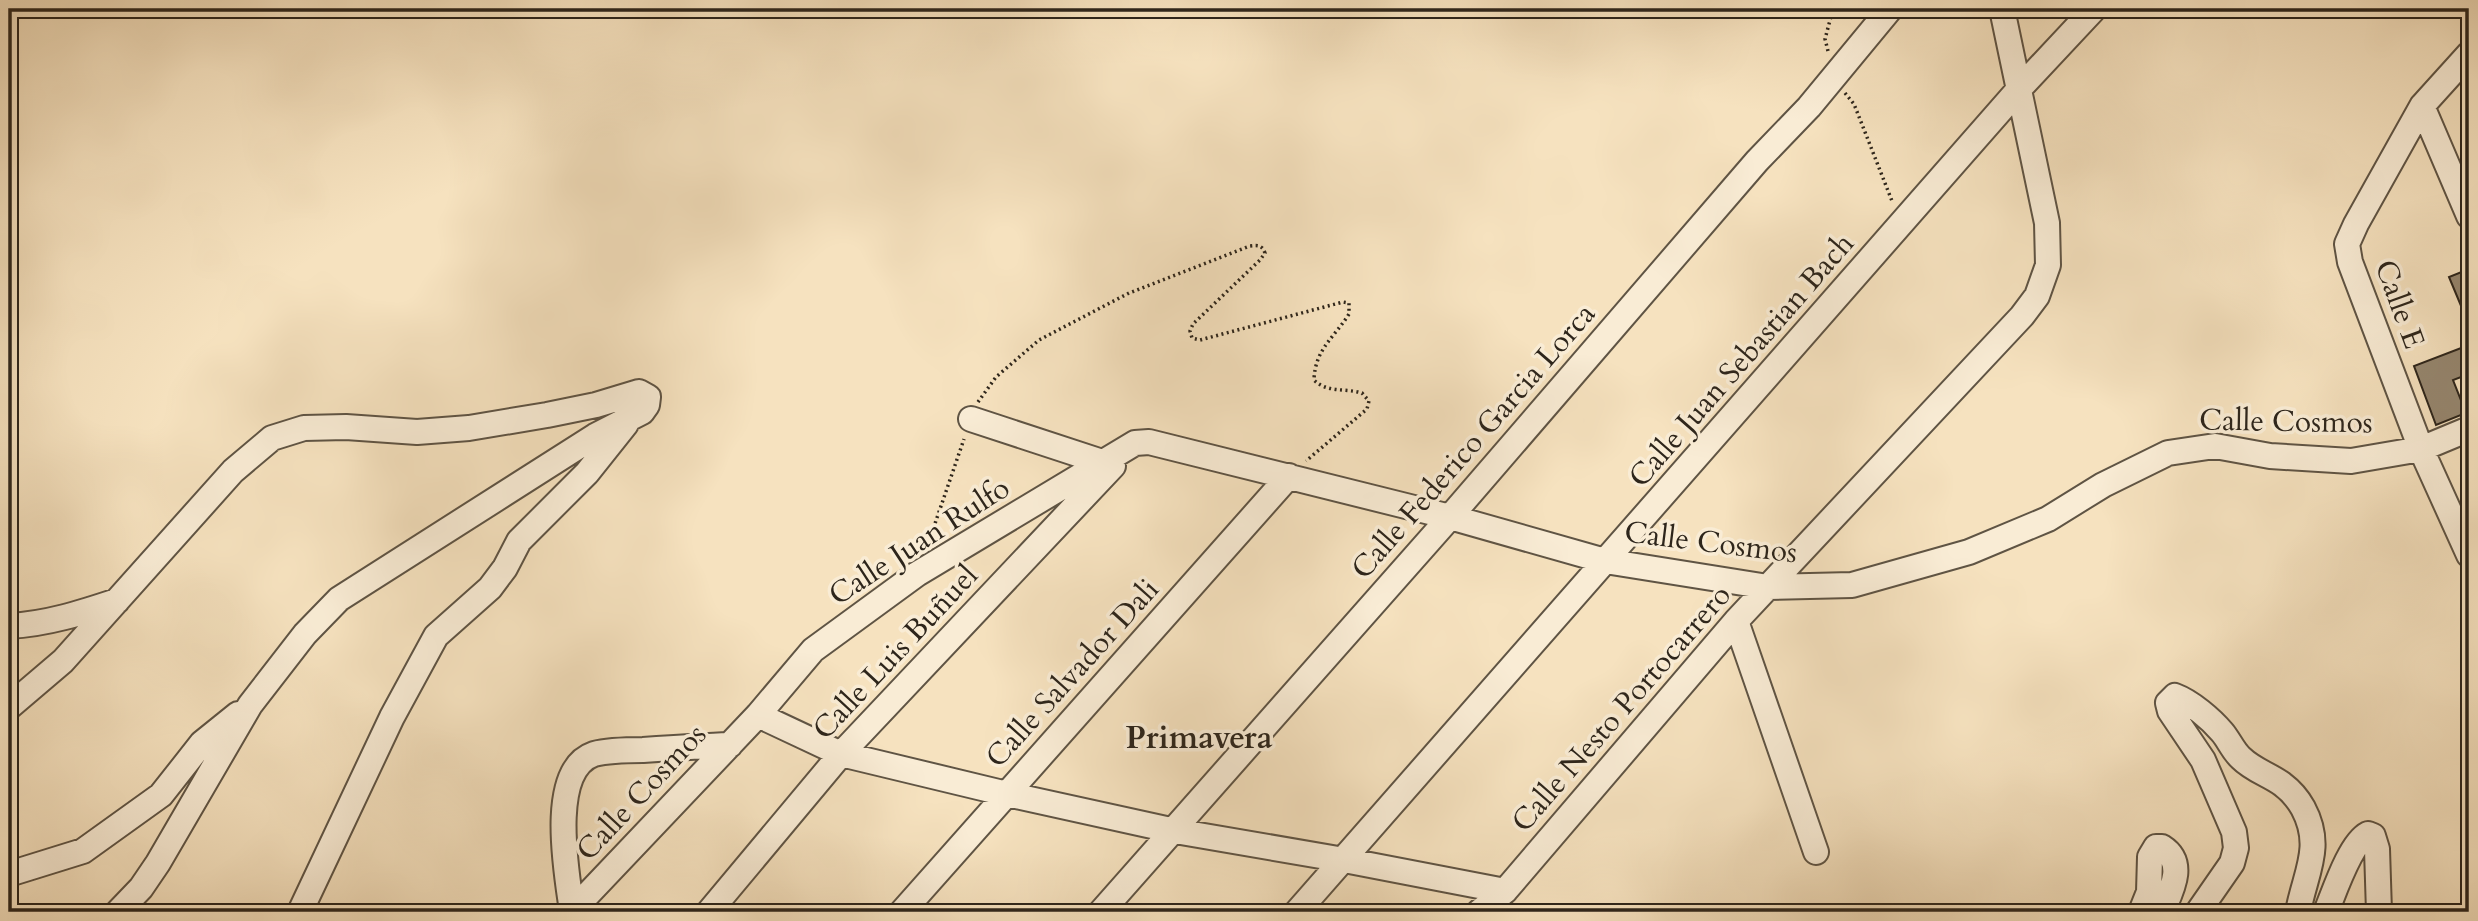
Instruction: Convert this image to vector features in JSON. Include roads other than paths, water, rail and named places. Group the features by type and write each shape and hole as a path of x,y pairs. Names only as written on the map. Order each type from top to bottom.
{"street":[{"name":"Calle Federico Garcia Lorca","path":"1101,912 1450,517 1757,161 1809,107 1890,9"},
{"name":"Calle Nesto Portocarrero","path":"1479,912 1505,891 1736,621 2022,316 2037,296 2048,265 2047,223 2002,9"},
{"name":"Calle Juan Sebastian Bach","path":"1297,912 1902,226 2020,88 2094,9"},
{"name":"Calle E","path":"2469,54 2423,106 2347,244 2350,262 2421,449 2469,555"},
{"path":"2423,106 2469,216"},
{"path":"9,707 63,661 233,471 272,438 304,428 346,427 417,432 469,428 596,405 630,394 644,393 648,397 646,408 631,418 595,436 339,599 305,634 250,705 159,863 141,888 118,912"},
{"path":"300,912 392,717 436,636 489,588 505,568 520,541 587,474 631,418"},
{"path":"971,419 1102,463"},
{"name":"Calle Cosmos","path":"1135,443 1149,442 1289,476 1450,517 1605,561 1768,587 1852,585 1969,552 2048,519 2103,485 2168,453 2215,446 2270,456 2351,460 2421,449 2469,429"},
{"name":"Calle Juan Rulfo","path":"758,715 813,650 917,574 1135,443"},
{"name":"Calle Luis Buñuel","path":"709,912 841,754 1135,443"},
{"name":"Calle Salvador Dali","path":"902,912 1289,476"},
{"path":"9,626 66,618 117,601"},
{"path":"1736,621 1816,852"},
{"path":"2198,912 2232,863 2236,848 2234,832 2203,760 2170,711 2168,704 2175,696 2214,724 2253,769 2283,784 2298,800 2310,822 2314,839 2313,857 2298,912"},
{"path":"9,874 83,851 161,795 202,743 250,705"},
{"path":"758,715 841,754 1007,794 1175,831 1505,891"},
{"name":"Calle Cosmos","path":"572,912 758,715"},
{"path":"572,912 563,842 565,802 571,779 581,762 594,754 730,745"},
{"path":"2326,912 2356,846 2362,836 2368,834 2373,835 2377,849 2379,912"},
{"path":"2141,912 2149,892 2150,857 2156,847 2162,847 2174,856 2176,865 2174,883 2162,912"}],"district":[{"name":"Primavera","path":"1199,737"}]}
